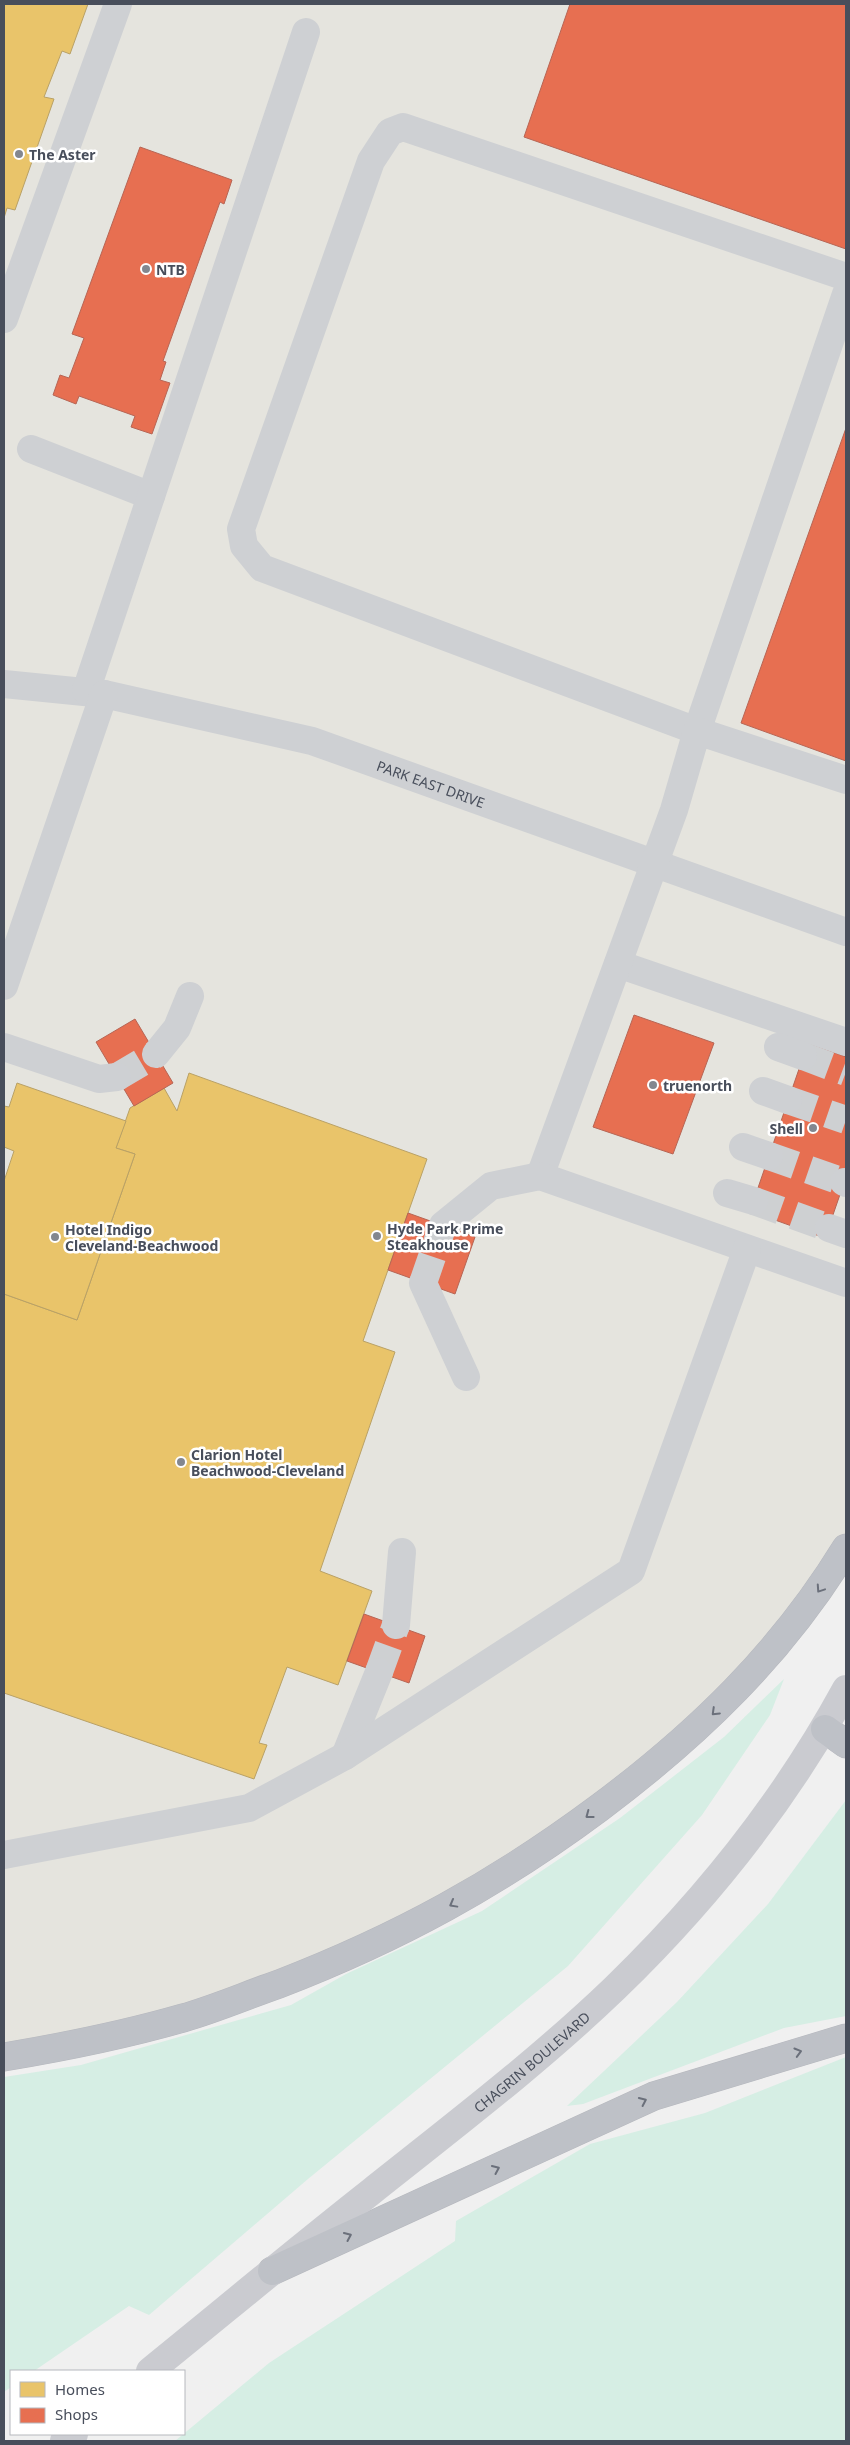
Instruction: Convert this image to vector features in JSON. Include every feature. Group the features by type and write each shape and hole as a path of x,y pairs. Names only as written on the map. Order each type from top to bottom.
{"highway":[{"path":"4,2057 115,2036 185,2018 322,1966 426,1920 479,1890 532,1857 632,1783 714,1713 781,1642 846,1548"},
{"path":"272,2271 654,2096 846,2038"}],"main road":[{"name":"CHAGRIN BOULEVARD","path":"151,2370 505,2085 614,1988 703,1895 748,1842 790,1784 835,1736 846,1689"}],"street":[{"path":"4,319 118,4"},
{"path":"4,986 95,692 151,496 306,32"},
{"path":"846,277 403,127 390,132 371,161 241,530 244,546 262,568 696,731 846,780"},
{"path":"540,1176 674,810 696,731 846,294"},
{"path":"31,449 151,496"},
{"name":"PARK EAST DRIVE","path":"4,684 95,692 312,741 846,932"},
{"path":"618,964 846,1042"},
{"path":"156,1054 177,1028 190,996"},
{"path":"4,1047 99,1079 117,1077"},
{"path":"778,1047 803,1056"},
{"path":"763,1091 788,1100"},
{"path":"743,1147 769,1156"},
{"path":"443,1225 491,1186 540,1176 846,1283"},
{"path":"727,1193 754,1201"},
{"path":"4,1854 248,1808 345,1756 631,1571 747,1249"},
{"path":"423,1283 466,1377"},
{"path":"396,1625 402,1552"},
{"path":"345,1756 379,1672"}],"shaded area":[{"path":"4,4 846,4 846,1533 748,1679 633,1783 306,1973 4,2057"}],"green space":[{"path":"784,1679 770,1715 702,1815 568,1966 308,2179 149,2315 129,2306 35,2370 10,2370 10,2388 4,2392 4,2077 81,2065 291,2005 346,1974 482,1911 620,1818 724,1737"},
{"path":"846,1800 846,2016 784,2028 583,2104 567,2106 677,2002 768,1904"},
{"path":"846,2057 846,2441 175,2441 185,2435 185,2433 269,2363 455,2241 456,2221 590,2144 705,2113"}],"building: Homes":[{"name":"The Aster","path":"4,4 88,4 70,54 62,51 44,97 54,99 15,210 7,208 4,218"},
{"name":"Clarion Hotel Beachwood-Cleveland","path":"189,1073 427,1159 363,1341 395,1352 320,1571 372,1591 338,1685 287,1667 259,1743 267,1745 254,1779 4,1693 4,1294 77,1320 135,1154 116,1148 130,1108 164,1088 177,1111"},
{"name":"Hotel Indigo Cleveland-Beachwood","path":"17,1083 126,1121 116,1148 135,1154 77,1320 4,1294 4,1181 14,1151 4,1147 4,1106 9,1107"}],"building: Shops":[{"path":"570,4 846,4 846,249 524,137"},
{"name":"NTB","path":"140,147 232,180 224,204 220,202 163,361 166,362 160,380 170,383 152,434 131,427 135,416 79,396 76,404 53,395 60,375 69,378 84,338 72,334"},
{"path":"846,428 846,761 741,723"},
{"name":"truenorth","path":"634,1015 714,1043 673,1154 593,1127"},
{"path":"135,1019 173,1083 134,1106 96,1042"},
{"name":"Shell","path":"808,1043 846,1057 846,1177 825,1238 750,1211"},
{"path":"408,1213 475,1237 455,1294 388,1270"},
{"path":"364,1614 425,1636 409,1683 347,1661"}],"tunnel":[{"path":"117,1077 156,1054"},
{"path":"803,1056 846,1072"},
{"path":"788,1100 846,1120"},
{"path":"769,1156 844,1182"},
{"path":"754,1201 829,1228"},
{"path":"423,1283 443,1225"},
{"path":"379,1672 396,1625"}],"place":[{"name":"The Aster","path":"19,154"},
{"name":"NTB","path":"146,269"},
{"name":"truenorth","path":"653,1085"},
{"name":"Shell","path":"813,1128"},
{"name":"Hyde Park Prime Steakhouse","path":"377,1236"},
{"name":"Hotel Indigo Cleveland-Beachwood","path":"55,1237"},
{"name":"Clarion Hotel Beachwood-Cleveland","path":"181,1462"}]}
